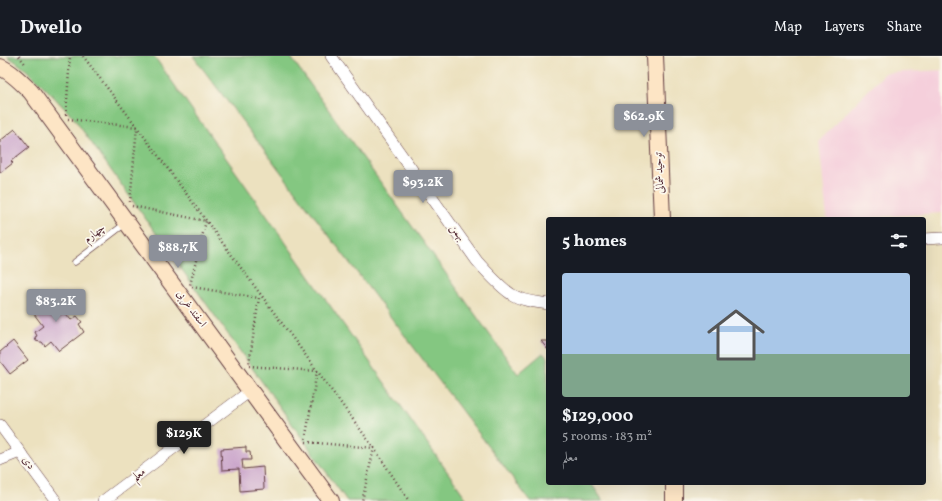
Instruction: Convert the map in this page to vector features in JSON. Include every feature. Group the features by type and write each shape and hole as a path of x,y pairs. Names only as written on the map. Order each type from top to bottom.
{"street":[{"name":"بهمن","path":"331,56 477,261 492,277 512,294 530,301 546,304"},
{"name":"توحید شمالی","path":"655,56 662,217"},
{"name":"اسفند غربی","path":"0,67 19,80 31,92 332,501"},
{"path":"926,239 942,238"},
{"name":"معلم","path":"103,501 250,391"},
{"name":"دی","path":"0,425 56,501"},
{"path":"0,460 20,452"},
{"path":"674,485 674,501"}],"lane":[{"name":"چهارم","path":"75,262 126,222"}],"path":[{"path":"70,56 66,119 137,127"},
{"path":"83,56 374,448 409,501"},
{"path":"137,127 130,205 206,221"},
{"path":"206,221 190,286 259,298 249,366 317,371"},
{"path":"317,371 305,442 374,448"},
{"path":"362,501 374,448"}],"shaded area":[{"path":"942,70 942,213 873,217 827,217 819,141 885,73"}],"green space":[{"path":"7,56 154,56 468,501 347,501 73,117 33,76"},
{"path":"193,56 290,56 518,374 543,353 546,357 546,485 592,485 603,501 530,501"}],"building":[{"path":"15,129 29,147 11,161 13,163 0,173 0,141"},
{"path":"54,293 60,301 65,298 68,303 61,308 71,320 77,316 82,322 79,324 84,332 59,351 51,341 45,346 42,342 36,341 35,337 37,336 35,332 43,326 31,310"},
{"path":"13,341 28,360 10,374 0,361 0,352"},
{"path":"541,341 546,341 546,347"},
{"path":"246,447 246,452 250,452 251,460 242,460 243,469 263,467 264,489 240,491 239,469 222,470 221,449"}]}
